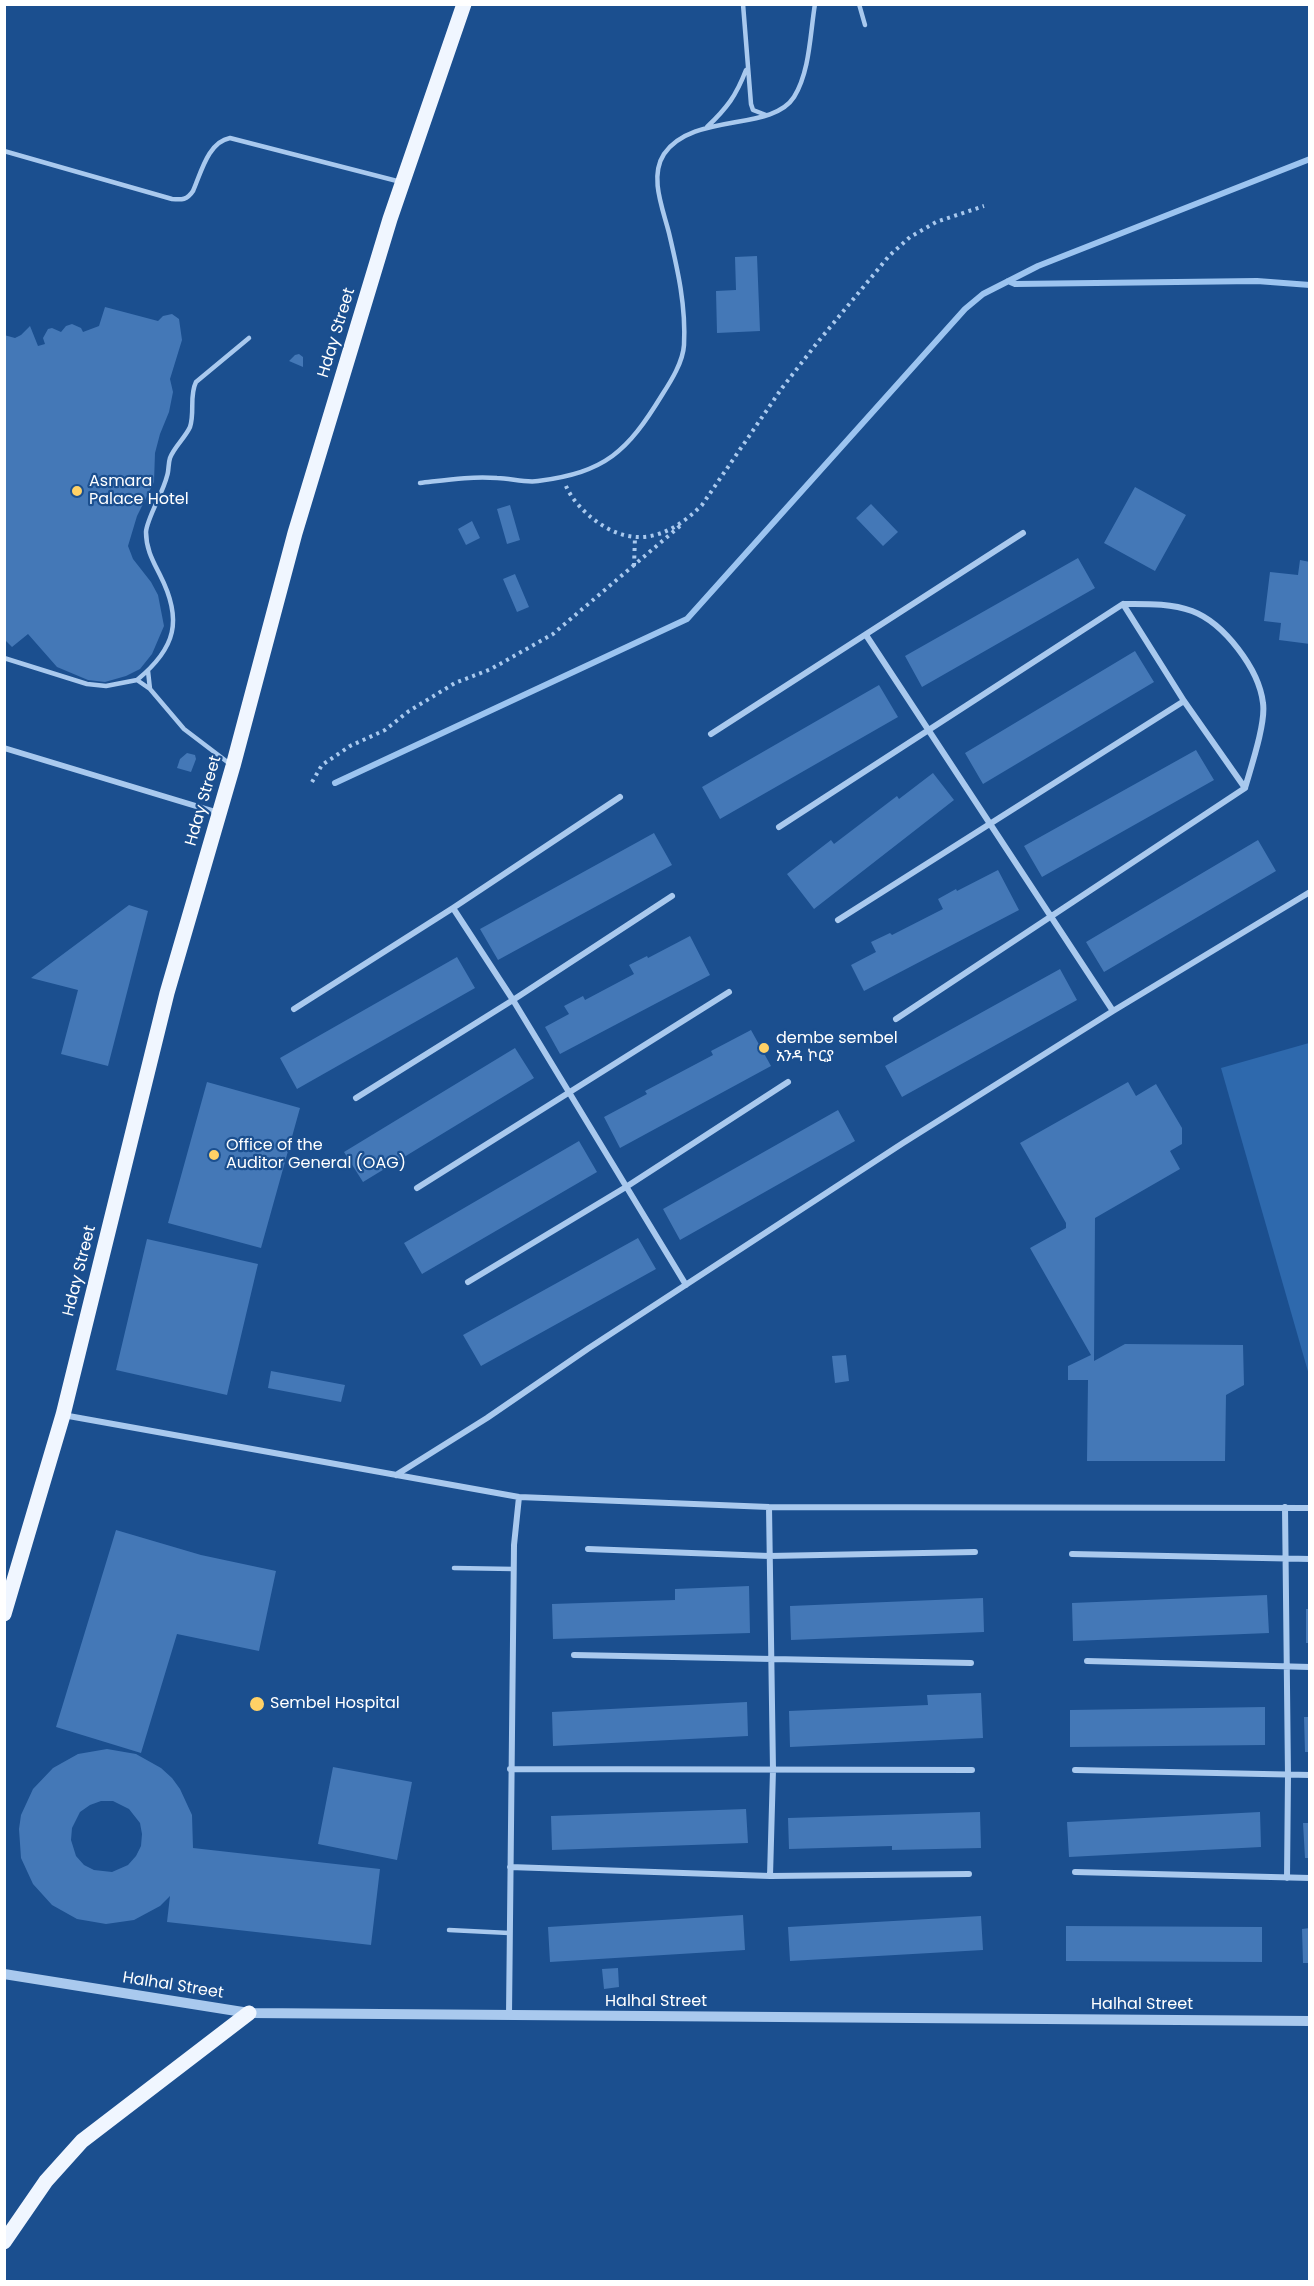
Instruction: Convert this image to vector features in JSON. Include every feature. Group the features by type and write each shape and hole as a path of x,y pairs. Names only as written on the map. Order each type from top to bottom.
{"main road":[{"name":"Hday Street","path":"4,1614 63,1415 167,993 220,813 295,533 403,182 464,4"},
{"path":"4,2242 46,2181 82,2140 249,2013"}],"street":[{"path":"711,734 1023,533"},
{"path":"1123,604 1184,701 1245,789"},
{"path":"779,827 1123,604 1160,604 1193,611 1219,629 1236,646 1258,679 1264,705 1245,789 896,1019"},
{"path":"866,635 991,822 1113,1011"},
{"path":"838,920 1184,701"},
{"path":"4,748 220,813"},
{"path":"294,1009 453,908 620,797"},
{"path":"396,1475 903,1143 1113,1011 1310,892"},
{"path":"356,1098 513,1000 672,896"},
{"path":"453,908 513,1000 686,1285"},
{"path":"417,1188 729,992"},
{"path":"468,1282 626,1187 788,1082"},
{"path":"63,1415 519,1497 769,1507 1310,1508"},
{"path":"509,2016 510,1769 514,1569 519,1497"},
{"path":"769,1507 773,1770 770,1876"},
{"path":"1285,1507 1287,1878"},
{"path":"588,1549 769,1556 975,1552"},
{"path":"1072,1554 1310,1558"},
{"path":"574,1655 971,1663"},
{"path":"1087,1661 1310,1667"},
{"path":"510,1769 972,1770"},
{"path":"1075,1770 1310,1775"},
{"path":"510,1867 770,1876 969,1874"},
{"path":"1076,1872 1310,1878"},
{"name":"Halhal Street","path":"4,1974 249,2013 1310,2020"}],"lane":[{"path":"743,4 748,87 753,110 767,116"},
{"path":"420,483 467,478 536,482 562,476 599,465 621,452 642,428 672,379 684,348 682,287 656,175 664,154 680,140 707,127 767,116 781,110 793,98 805,67 815,4"},
{"path":"859,4 865,25"},
{"path":"707,127 727,108 747,68"},
{"path":"4,151 172,199 183,200 193,191 213,148 222,139 230,138 403,182"},
{"path":"4,658 87,684 106,686 137,680 148,671 171,637 174,620 173,606 146,546 146,529 167,477 171,457 186,436 191,424 194,411 193,388 196,382 249,338"},
{"path":"148,671 150,689"},
{"path":"137,680 150,689 184,729 194,735 207,749 233,766"},
{"path":"454,1568 514,1569"},
{"path":"449,1930 509,1934"}],"path":[{"path":"312,782 322,765 350,746 385,730 409,711 455,683 491,669 553,634 634,566 702,506 783,387 889,256 910,237 936,222 984,206"},
{"path":"562,476 568,490 588,515 605,529 626,536 645,537 664,532 685,522"},
{"path":"634,566 635,537"}],"shaded area":[{"path":"1310,1043 1309,1375 1221,1068"}],"building":[{"path":"757,256 760,331 717,333 716,291 736,290 735,257"},
{"name":"Asmara Palace Hotel","path":"105,307 158,321 163,316 172,314 179,319 182,340 170,379 173,392 169,412 155,453 154,482 137,516 128,546 133,559 158,595 164,626 152,654 140,669 105,682 88,680 57,667 28,634 12,647 4,639 4,335 15,338 30,326 38,346 45,344 43,338 48,329 52,328 61,332 66,326 72,324 81,328 83,332 99,326"},
{"path":"299,354 303,357 303,367 289,361"},
{"path":"1135,487 1186,515 1155,571 1104,543"},
{"path":"871,504 898,532 883,546 856,518"},
{"path":"510,505 520,540 507,544 497,509"},
{"path":"472,521 480,538 466,545 458,529"},
{"path":"1078,558 1095,588 922,687 905,656"},
{"path":"1300,560 1310,562 1310,644 1279,640 1281,623 1264,621 1270,572 1298,575"},
{"path":"515,574 529,607 517,612 503,579"},
{"path":"1135,651 1154,682 983,784 965,753"},
{"path":"879,685 898,717 720,819 702,787"},
{"path":"1196,750 1214,780 1042,877 1024,846"},
{"path":"187,753 195,755 196,759 191,772 177,768 180,759"},
{"path":"933,773 954,800 814,909 787,874 831,840 834,844 897,796 899,799"},
{"path":"654,833 672,865 498,960 480,929"},
{"path":"1258,840 1276,871 1104,972 1086,942"},
{"path":"998,870 1019,910 864,991 851,965 876,952 871,942 890,933 892,935 943,909 938,899"},
{"path":"129,905 148,911 108,1066 61,1054 78,990 31,978"},
{"path":"690,936 710,975 560,1054 545,1027 569,1014 564,1006 583,996 585,1000 634,974 629,965 647,956 648,958"},
{"path":"457,957 475,988 297,1089 280,1058"},
{"path":"1060,969 1077,1000 902,1097 885,1066"},
{"path":"751,1030 771,1066 620,1148 604,1117 647,1094 645,1091 713,1055 711,1051"},
{"path":"515,1048 534,1078 363,1182 344,1152"},
{"path":"207,1082 300,1108 261,1248 168,1223"},
{"path":"1128,1082 1136,1096 1156,1084 1182,1128 1182,1144 1170,1151 1180,1169 1095,1218 1094,1361 1125,1344 1243,1345 1244,1385 1226,1395 1225,1461 1087,1461 1088,1380 1068,1380 1068,1366 1091,1355 1030,1248 1066,1228 1066,1223 1020,1143"},
{"path":"838,1110 855,1141 680,1240 663,1209"},
{"path":"579,1141 597,1172 422,1274 404,1243"},
{"path":"638,1238 656,1269 481,1366 463,1335"},
{"path":"147,1239 258,1264 227,1395 116,1370"},
{"path":"846,1355 849,1381 835,1383 832,1356"},
{"path":"271,1371 345,1385 341,1402 268,1388"},
{"path":"116,1530 201,1555 276,1571 259,1651 177,1634 141,1753 56,1727"},
{"path":"749,1586 750,1633 553,1639 552,1604 675,1600 675,1589"},
{"path":"1267,1595 1269,1633 1073,1641 1072,1603"},
{"path":"983,1598 984,1632 791,1640 790,1606"},
{"path":"1306,1609 1310,1609 1310,1643 1306,1643"},
{"path":"981,1693 983,1738 790,1747 789,1711 928,1705 927,1695"},
{"path":"747,1702 748,1736 553,1746 552,1712"},
{"path":"1265,1707 1265,1745 1070,1747 1070,1710"},
{"path":"1304,1717 1310,1717 1310,1752 1305,1752"},
{"path":"107,1749 136,1754 161,1768 180,1789 192,1815 193,1848 380,1869 371,1945 167,1922 170,1896 160,1906 134,1920 106,1924 77,1919 52,1905 33,1884 21,1858 19,1829 21,1815 33,1789 53,1768 78,1754","holes":["101,1801 113,1801 129,1809 140,1823 141,1846 128,1865 112,1872 94,1870 84,1865 76,1856 71,1840 72,1828 80,1812 90,1805"]},
{"path":"333,1767 412,1782 397,1860 318,1844"},
{"path":"746,1809 748,1843 552,1850 551,1816"},
{"path":"980,1812 981,1848 892,1850 892,1846 789,1849 788,1818"},
{"path":"1260,1812 1261,1847 1069,1857 1067,1822"},
{"path":"1303,1823 1310,1823 1310,1858 1305,1858"},
{"path":"743,1915 745,1950 550,1962 548,1927"},
{"path":"981,1916 983,1950 790,1961 788,1927"},
{"path":"1066,1926 1262,1927 1262,1962 1066,1961"},
{"path":"1310,1928 1310,1963 1303,1963 1302,1929"},
{"path":"618,1968 619,1987 604,1989 602,1969"}],"waterway":[{"path":"335,783 687,619 965,309 983,294 1038,266 1310,159"},
{"path":"1008,281 1015,284 1257,281 1310,285"}],"place":[{"name":"Asmara Palace Hotel","path":"77,491"},
{"name":"dembe sembel አንዳ ኮርያ","path":"764,1048"},
{"name":"Office of the Auditor General (OAG)","path":"214,1155"},
{"name":"Sembel Hospital","path":"257,1704"}]}
